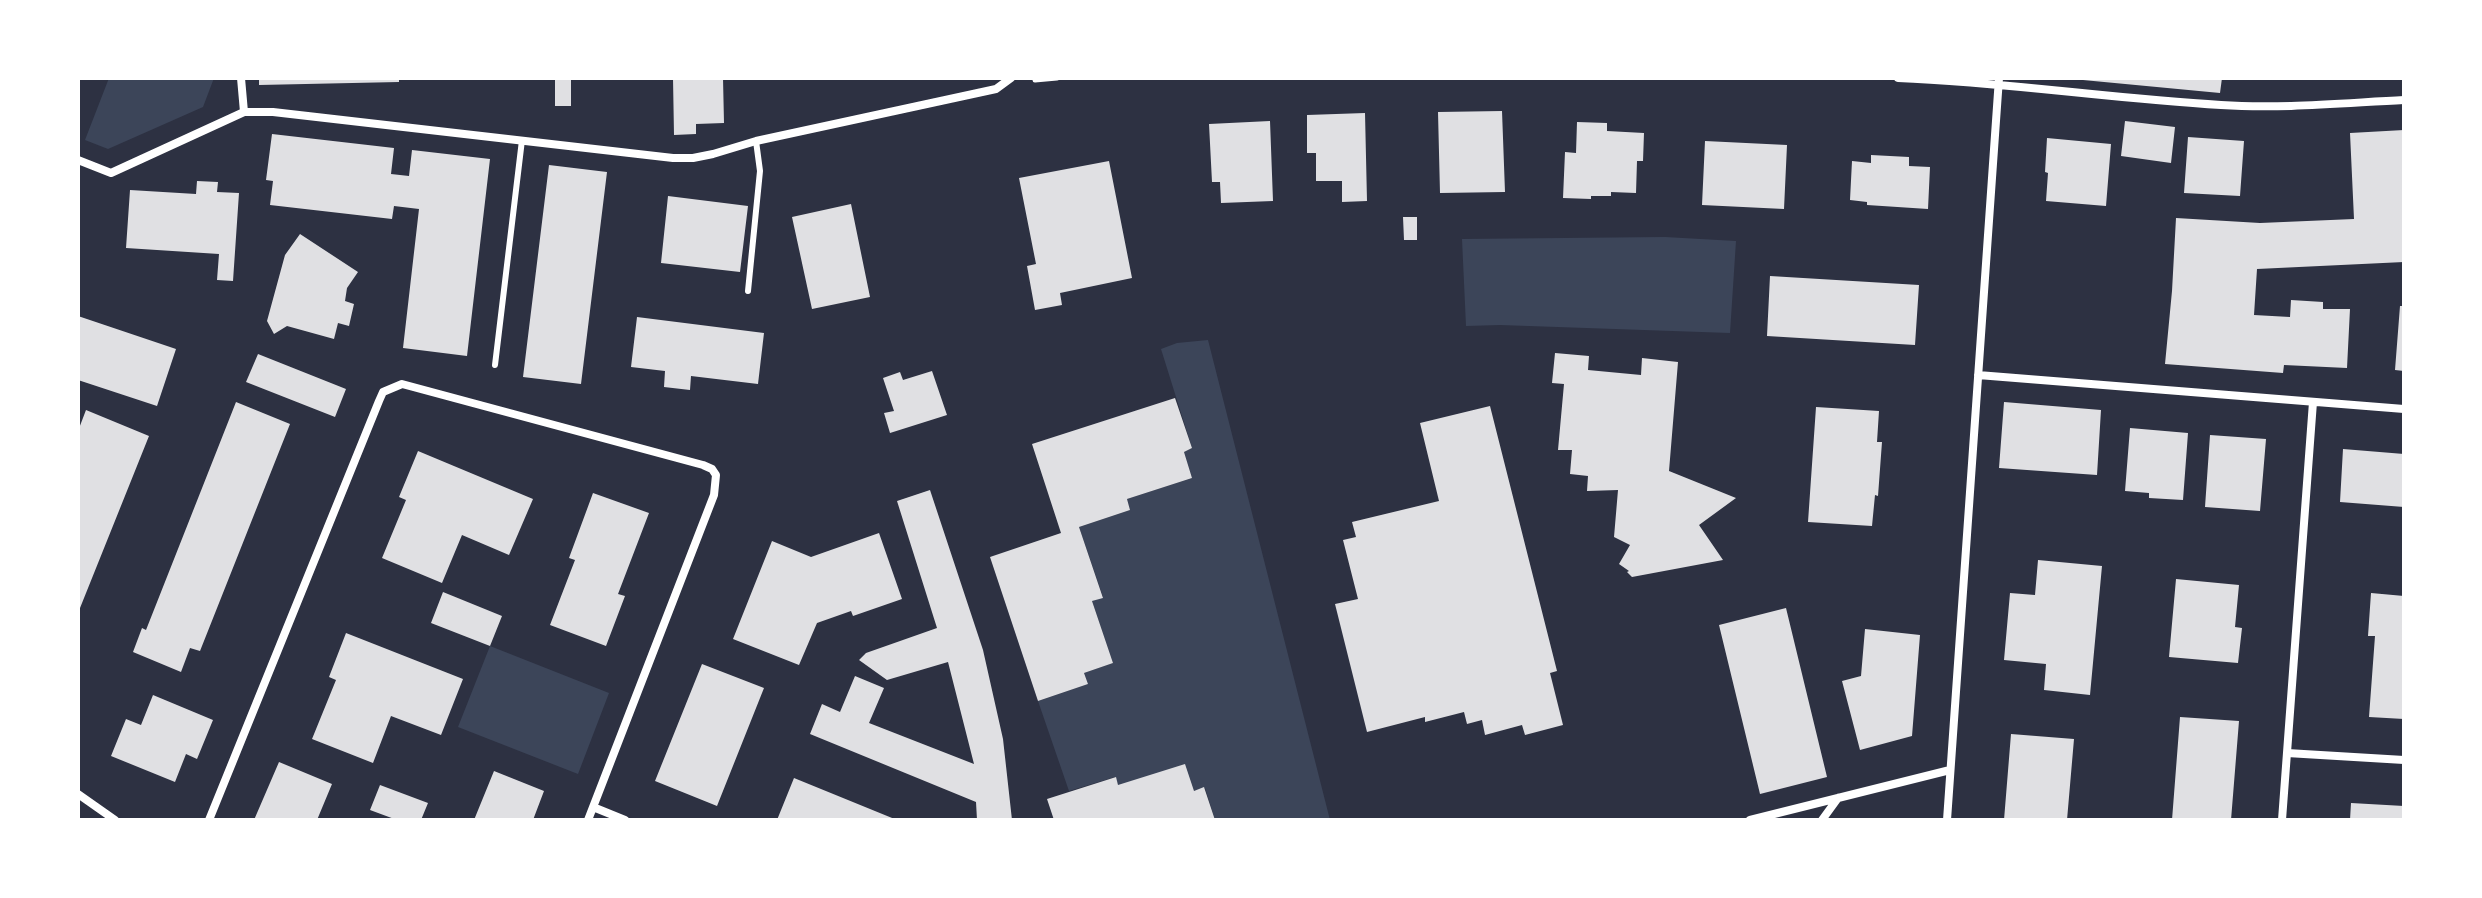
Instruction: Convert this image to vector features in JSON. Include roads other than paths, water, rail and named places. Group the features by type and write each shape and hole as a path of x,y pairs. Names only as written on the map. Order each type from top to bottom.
{"street":[{"path":"241,78 244,112"},
{"path":"78,160 111,173 244,112 273,112 693,158 756,141 996,89 1011,78"},
{"path":"1898,78 1998,82 2222,106 2404,100"},
{"path":"1947,820 1998,82"},
{"path":"1978,375 2404,409"},
{"path":"209,820 379,401 383,392 402,384 688,460 712,469 716,475 714,495 588,820"},
{"path":"2282,820 2313,402"},
{"path":"2287,753 2404,760"},
{"path":"1750,820 1950,770"},
{"path":"78,794 115,820"},
{"path":"1822,820 1838,797"},
{"path":"593,807 625,820"}],"lane":[{"path":"495,365 522,140"},
{"path":"748,291 760,171 756,141"}]}
